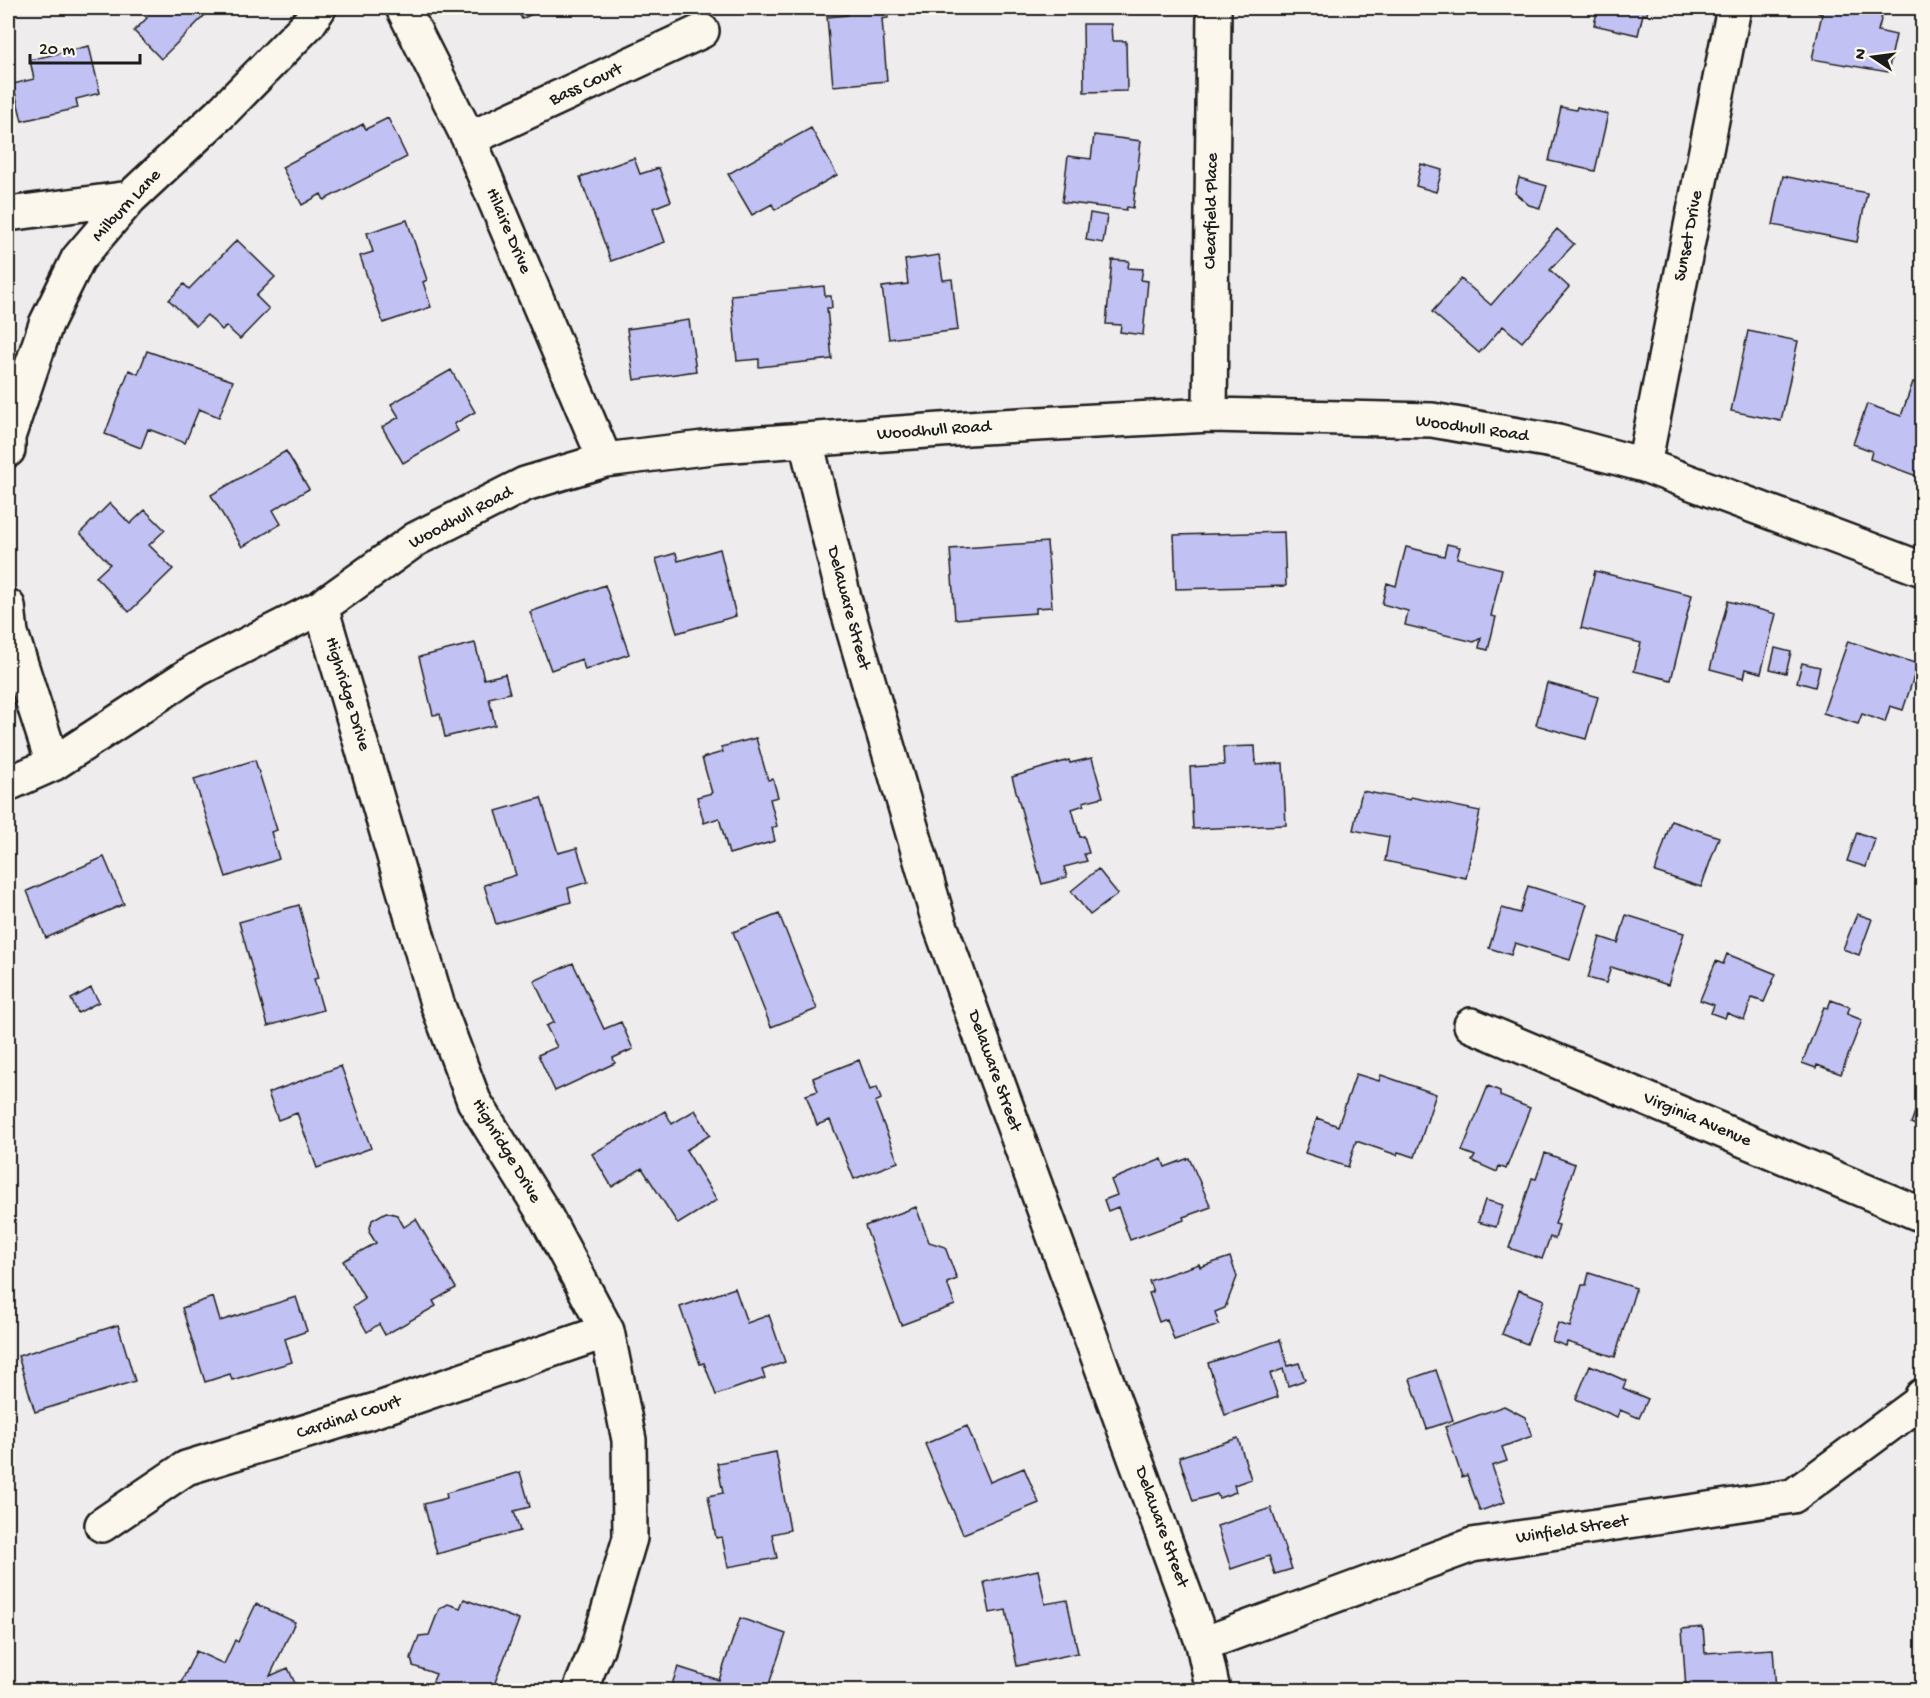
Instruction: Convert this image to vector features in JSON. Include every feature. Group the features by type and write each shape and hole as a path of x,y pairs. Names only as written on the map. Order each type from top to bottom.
{"street":[{"name":"Milburn Lane","path":"8,450 8,437 46,324 78,259 130,198 223,111 309,22 319,8"},
{"name":"Hilaire Drive","path":"403,8 469,139 605,460"},
{"name":"Clearfield Place","path":"1210,415 1214,8"},
{"name":"Sunset Drive","path":"1644,465 1734,8"},
{"name":"Bass Court","path":"469,139 702,31"},
{"path":"8,214 130,198"},
{"name":"Woodhull Road","path":"8,784 53,764 198,669 321,607 416,539 525,484 605,460 720,446 981,427 1210,415 1432,420 1558,442 1644,465 1923,569"},
{"name":"Delaware Street","path":"806,441 844,598 939,922 1203,1644 1213,1690"},
{"path":"8,606 11,633 53,764"},
{"name":"Highridge Drive","path":"321,607 437,1003 474,1101 545,1215 606,1330 628,1440 630,1538 598,1646 580,1690"},
{"name":"Virginia Avenue","path":"1472,1025 1923,1215"},
{"name":"Cardinal Court","path":"102,1525 186,1468 376,1410 606,1330"},
{"name":"Winfield Street","path":"1203,1644 1472,1545 1793,1496 1920,1402 1923,1396"}],"building":[{"path":"137,8 204,8 202,10 206,14 161,59 134,31 147,18"},
{"path":"516,8 544,8 522,19"},
{"path":"846,8 887,8 888,18 882,19 887,81 833,86 827,17 847,15"},
{"path":"1598,8 1648,8 1647,15 1643,14 1638,35 1594,25"},
{"path":"1819,8 1884,8 1878,31 1896,35 1888,72 1812,59 1822,14 1818,13"},
{"path":"1083,24 1111,24 1112,41 1126,41 1127,91 1084,92"},
{"path":"89,46 100,93 76,99 78,108 22,121 13,84 34,79 30,60"},
{"path":"1561,107 1576,110 1577,107 1608,114 1595,171 1549,161"},
{"path":"388,118 407,157 324,200 321,194 302,205 282,167 363,124 366,129"},
{"path":"811,128 837,175 775,210 772,204 752,215 728,174"},
{"path":"1094,135 1141,141 1133,208 1127,207 1126,210 1062,202 1068,156 1091,159"},
{"path":"634,158 640,174 659,168 671,201 653,208 665,242 611,261 580,177"},
{"path":"1421,164 1442,170 1436,192 1416,186"},
{"path":"1783,176 1867,193 1857,242 1773,225"},
{"path":"1519,178 1547,186 1540,208 1529,205 1515,193"},
{"path":"1090,213 1107,216 1103,243 1086,240"},
{"path":"407,220 427,280 423,282 431,307 383,323 360,256 373,252 367,233"},
{"path":"1557,229 1574,244 1550,270 1569,287 1522,342 1503,326 1479,353 1432,312 1461,279 1491,305"},
{"path":"237,240 275,277 256,296 269,309 240,339 226,326 222,330 207,315 196,326 169,300 184,284 189,289"},
{"path":"939,255 943,280 952,279 958,330 889,339 882,287 908,284 905,260"},
{"path":"1112,260 1129,261 1128,268 1143,269 1141,280 1148,281 1143,335 1120,332 1121,325 1106,324"},
{"path":"824,286 825,296 831,296 832,308 827,308 832,359 759,367 759,359 737,361 731,295"},
{"path":"689,320 696,371 634,380 627,329"},
{"path":"1748,331 1798,341 1781,421 1731,411"},
{"path":"147,351 233,381 219,417 199,409 185,443 148,429 141,448 105,434 129,370 138,374"},
{"path":"451,370 475,412 454,424 458,431 403,463 382,427 399,417 391,404"},
{"path":"1913,382 1922,385 1922,478 1870,459 1872,451 1853,444 1867,404 1901,416"},
{"path":"286,451 309,489 273,510 281,524 242,547 211,495"},
{"path":"110,503 130,524 145,510 165,530 149,545 173,569 129,612 96,577 110,564 80,533"},
{"path":"1284,532 1286,586 1176,589 1174,535"},
{"path":"1047,542 1052,607 1036,608 1036,613 955,619 950,549"},
{"path":"1447,544 1460,547 1457,558 1502,569 1491,616 1496,617 1488,650 1479,648 1481,638 1474,642 1405,625 1408,611 1382,604 1387,583 1396,586 1406,547 1444,556"},
{"path":"720,549 736,616 677,633 656,559 676,553 678,561"},
{"path":"1595,571 1692,595 1671,680 1634,671 1641,643 1581,628"},
{"path":"605,585 629,654 585,670 582,659 551,670 530,612"},
{"path":"1728,601 1776,614 1761,673 1746,669 1744,678 1710,669"},
{"path":"1848,641 1918,664 1903,710 1890,706 1885,722 1862,714 1858,724 1823,713"},
{"path":"475,643 484,679 505,674 510,693 489,698 495,725 445,737 440,714 433,715 419,657"},
{"path":"1775,648 1791,652 1786,673 1770,669"},
{"path":"1802,663 1820,667 1815,687 1797,682"},
{"path":"1547,683 1598,697 1586,739 1536,725"},
{"path":"756,738 768,780 773,779 778,797 770,799 777,826 772,828 775,841 729,854 719,818 704,823 697,797 712,793 702,758 723,752 721,747"},
{"path":"1255,746 1256,765 1283,763 1286,825 1193,829 1190,767 1224,765 1223,747"},
{"path":"1092,758 1103,797 1083,802 1084,805 1072,809 1080,837 1084,836 1089,853 1084,854 1087,861 1064,867 1067,877 1042,884 1012,777 1069,760 1070,763"},
{"path":"255,760 277,830 271,832 279,859 226,877 194,779"},
{"path":"1362,791 1410,800 1411,797 1480,811 1466,878 1385,861 1389,837 1353,830"},
{"path":"541,798 558,853 577,848 588,882 568,888 571,902 496,924 484,885 516,875 496,811"},
{"path":"1671,821 1719,837 1701,887 1655,872"},
{"path":"1857,832 1875,839 1866,867 1847,861"},
{"path":"104,857 124,904 46,938 27,891"},
{"path":"1098,869 1118,894 1090,915 1071,891"},
{"path":"1528,886 1587,904 1570,960 1515,943 1511,955 1489,948 1502,908 1520,913"},
{"path":"299,905 319,978 314,979 323,1010 268,1026 239,922"},
{"path":"779,914 817,1009 771,1027 733,932"},
{"path":"1857,914 1872,919 1859,955 1843,949"},
{"path":"1626,915 1684,933 1668,985 1611,967 1606,983 1588,978 1600,937 1618,943"},
{"path":"1727,954 1776,974 1764,1002 1752,998 1744,1020 1727,1013 1725,1018 1711,1013 1714,1005 1700,1000 1716,961 1723,964"},
{"path":"573,963 604,1029 621,1022 633,1049 613,1058 615,1063 555,1091 538,1055 557,1047 546,1026 554,1022 534,981"},
{"path":"91,988 99,1002 78,1013 71,999"},
{"path":"1831,1000 1850,1007 1847,1014 1862,1020 1841,1074 1817,1065 1816,1068 1802,1063 1824,1007 1828,1008"},
{"path":"859,1060 870,1090 877,1087 881,1099 875,1102 898,1162 854,1179 830,1120 817,1125 806,1095 818,1091 813,1078"},
{"path":"341,1066 371,1148 317,1168 297,1113 278,1120 268,1093"},
{"path":"1356,1074 1379,1081 1381,1075 1436,1094 1415,1157 1398,1152 1397,1155 1356,1141 1348,1167 1305,1153 1317,1118 1338,1126"},
{"path":"1488,1086 1500,1091 1500,1096 1530,1108 1506,1169 1499,1166 1497,1172 1472,1161 1475,1156 1462,1151"},
{"path":"1922,1093 1922,1128 1911,1123"},
{"path":"695,1110 710,1135 686,1150 717,1200 678,1224 642,1168 612,1187 592,1154 665,1111 672,1124"},
{"path":"1545,1153 1575,1164 1555,1224 1559,1225 1555,1239 1550,1237 1542,1259 1509,1248 1532,1178 1536,1179"},
{"path":"1189,1158 1211,1207 1183,1217 1184,1220 1130,1240 1118,1207 1108,1211 1104,1200 1117,1195 1111,1180 1162,1159 1165,1167"},
{"path":"1485,1200 1503,1205 1496,1227 1478,1222"},
{"path":"916,1207 929,1242 945,1247 957,1279 947,1283 955,1305 901,1325 865,1226"},
{"path":"386,1212 397,1215 404,1227 416,1219 456,1288 433,1301 436,1306 385,1335 379,1324 367,1332 353,1307 365,1299 343,1261 376,1243 369,1232 372,1220"},
{"path":"1230,1257 1237,1277 1225,1308 1215,1312 1219,1325 1174,1340 1167,1319 1159,1322 1149,1293 1153,1292 1149,1281 1199,1264 1200,1267"},
{"path":"1589,1273 1636,1288 1615,1357 1567,1342 1566,1346 1552,1341 1558,1323 1570,1327 1582,1285 1586,1285"},
{"path":"735,1288 747,1323 769,1315 785,1362 762,1370 765,1378 716,1395 704,1363 700,1364 680,1307"},
{"path":"1519,1290 1544,1300 1527,1344 1502,1334"},
{"path":"213,1297 220,1321 296,1297 307,1331 285,1339 292,1362 232,1380 230,1374 205,1382 182,1308"},
{"path":"118,1325 135,1381 35,1412 18,1356"},
{"path":"1280,1340 1288,1366 1299,1363 1305,1380 1288,1386 1283,1369 1270,1374 1278,1397 1225,1415 1208,1363"},
{"path":"1590,1365 1626,1381 1623,1388 1648,1399 1639,1418 1620,1410 1617,1417 1576,1399"},
{"path":"1436,1370 1453,1420 1427,1429 1410,1379"},
{"path":"1504,1406 1525,1417 1532,1436 1502,1447 1507,1461 1492,1466 1505,1502 1480,1511 1467,1475 1462,1477 1445,1427"},
{"path":"967,1426 990,1482 1024,1468 1039,1503 963,1534 925,1444"},
{"path":"1238,1438 1251,1479 1234,1485 1236,1492 1219,1498 1217,1494 1193,1501 1179,1457"},
{"path":"776,1452 790,1530 772,1534 777,1558 728,1567 722,1537 716,1538 708,1496 723,1493 717,1463"},
{"path":"520,1472 530,1507 514,1511 520,1531 437,1554 424,1504 447,1498 446,1493"},
{"path":"1271,1508 1292,1569 1275,1574 1269,1556 1231,1569 1217,1526"},
{"path":"1038,1570 1045,1604 1067,1600 1078,1653 1017,1666 1006,1610 990,1613 984,1582"},
{"path":"464,1599 519,1620 492,1690 429,1690 436,1674 413,1666 411,1658 419,1636 429,1635 439,1609 448,1604 460,1608"},
{"path":"256,1604 295,1622 270,1676 288,1668 298,1690 186,1690 179,1687 196,1651 224,1664 235,1640 238,1642"},
{"path":"740,1618 786,1634 767,1690 670,1690 678,1667 719,1680"},
{"path":"1703,1627 1705,1653 1773,1649 1776,1690 1686,1690 1682,1629"}]}
